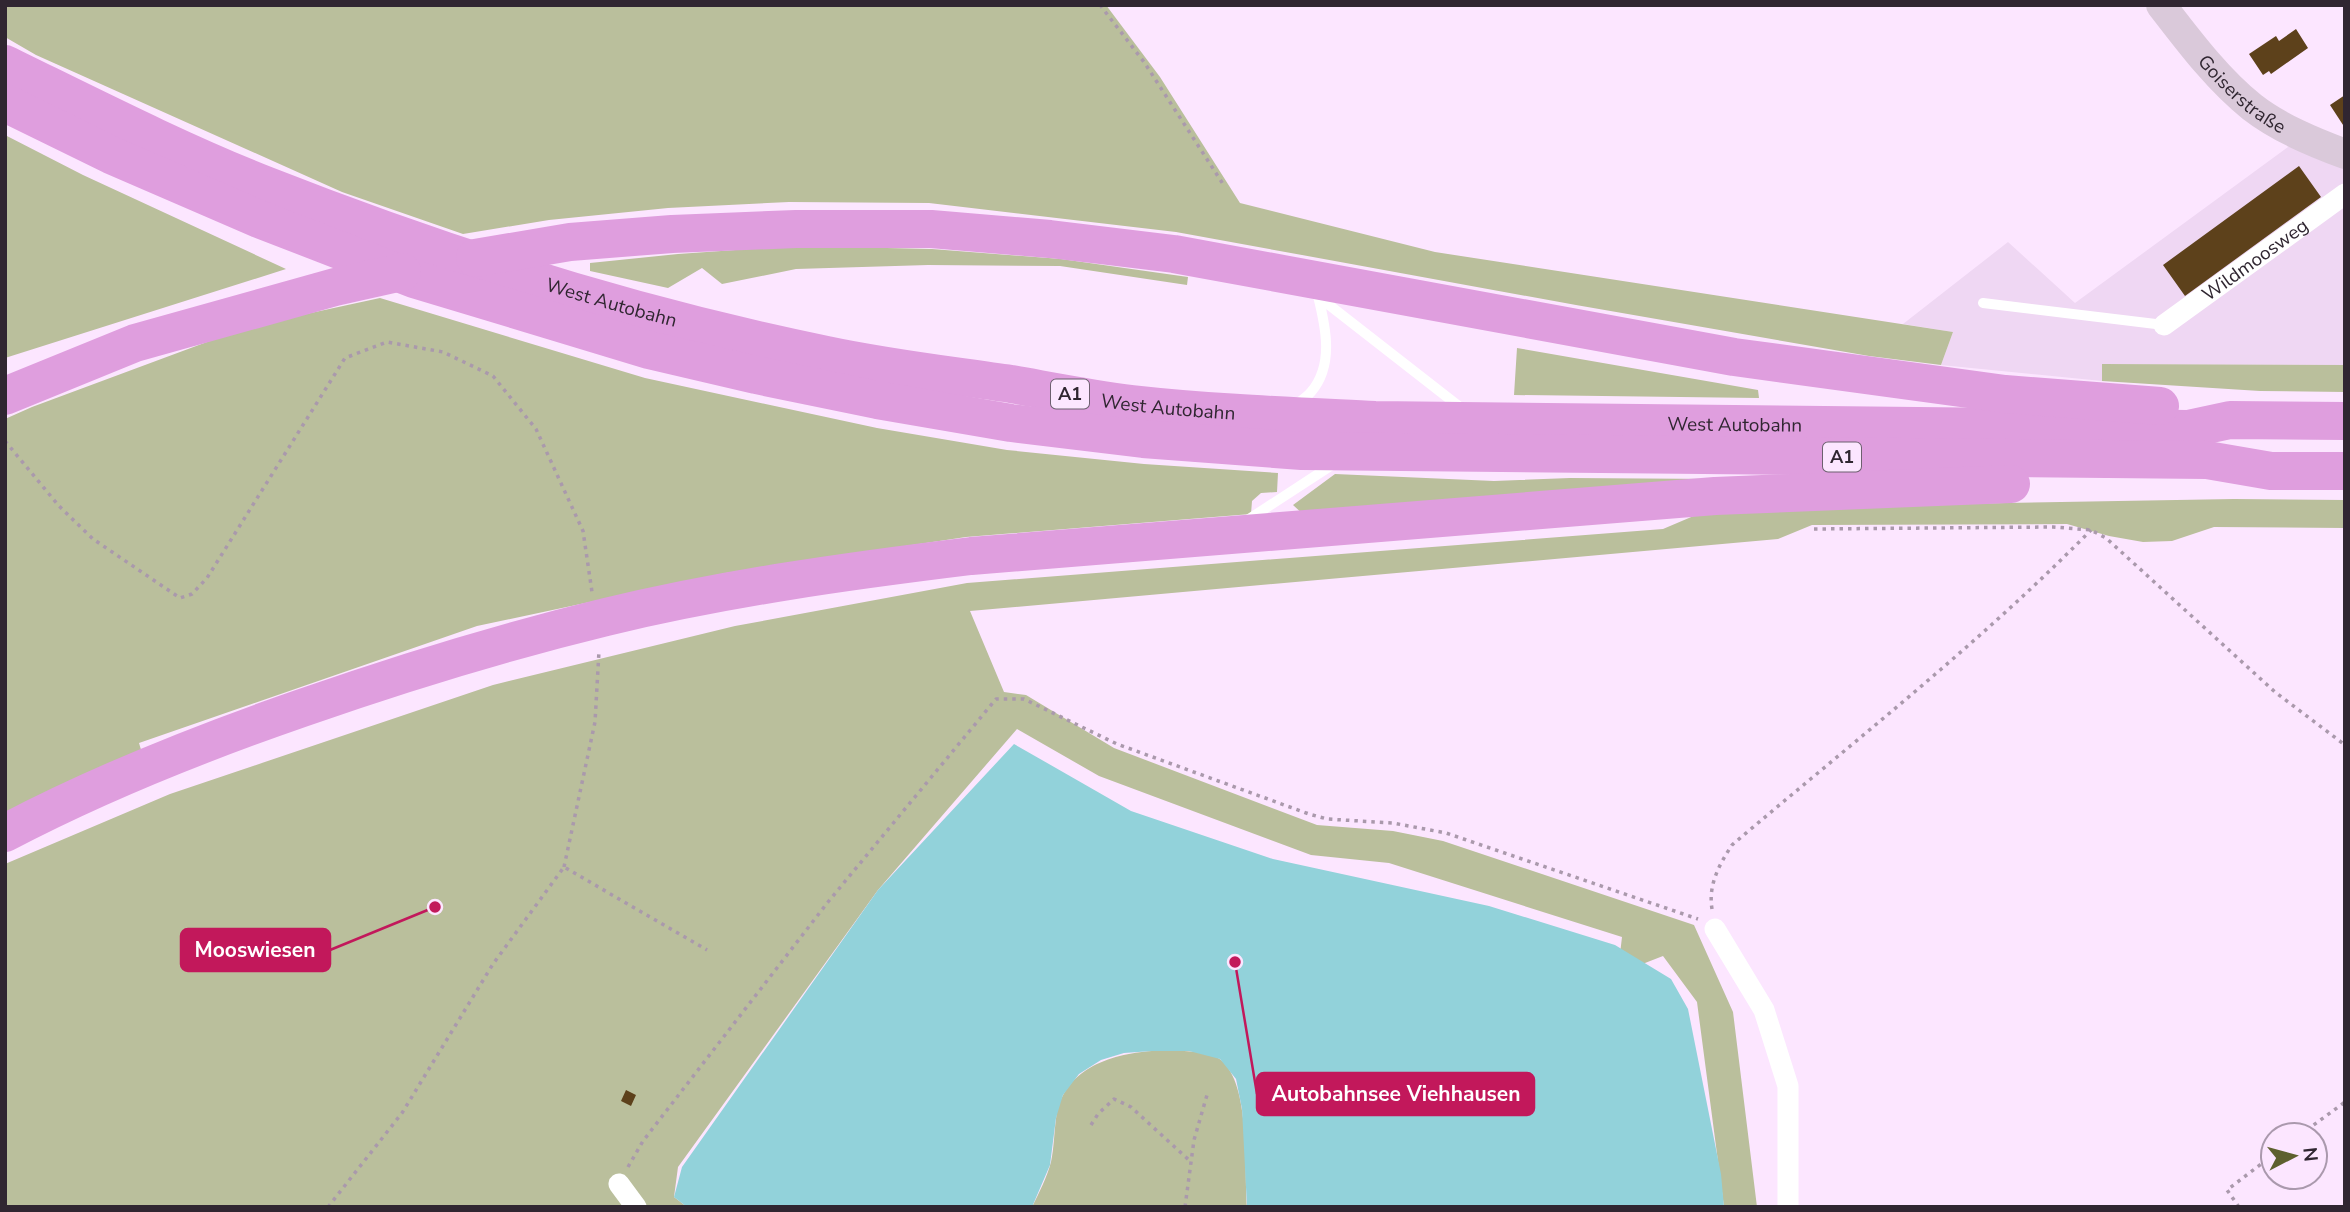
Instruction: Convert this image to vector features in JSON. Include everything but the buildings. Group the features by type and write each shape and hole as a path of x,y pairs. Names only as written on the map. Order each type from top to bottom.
{"highway":[{"name":"West Autobahn","path":"5,64 131,126 262,183 397,235 513,273 631,308 782,345 885,366 1132,404 1375,420 2188,429 2230,419 2345,421"},
{"name":"West Autobahn","path":"5,103 111,155 259,219 414,279 649,350 756,376 877,401 1011,423 1143,439 1302,451 2207,460 2271,471 2345,471"},
{"path":"5,397 135,343 335,287 470,259 570,242 672,234 782,229 931,229 1050,239 1174,254 1304,286 1734,357 2005,394 2188,408 2230,419"},
{"path":"5,833 120,778 226,734 355,689 490,647 608,616 849,571 971,556 1715,496 1947,485 2207,480 2271,471"}],"street":[{"name":"Goiserstraße","path":"2161,5 2199,54 2250,105 2269,119 2319,145 2345,154"},
{"name":"Wildmoosweg","path":"2164,325 2345,194"},
{"path":"1715,929 1764,1010 1788,1086 1788,1207"},
{"path":"619,1184 636,1207"}],"lane":[{"path":"1273,415 1290,409 1311,392 1324,367 1326,331 1304,286"},
{"path":"1304,286 1479,421"},
{"path":"1983,303 2164,325"},
{"path":"1227,534 1353,452"}],"path":[{"path":"1100,5 1144,62 1223,184"},
{"path":"5,441 59,506 93,539 180,598 192,594 207,578 345,359 387,342 443,352 493,376 536,429 583,531 592,592"},
{"path":"1814,529 2053,527 2091,530 2106,538 2275,692 2345,745"},
{"path":"1715,929 1710,897 1717,869 1732,845 1965,650 2040,582 2091,530"},
{"path":"328,1207 402,1113 493,964 564,867 595,722 599,651"},
{"path":"619,1184 643,1141 828,902 996,699 1024,699 1117,744 1309,814 1327,819 1393,823 1446,833 1696,918 1715,929"},
{"path":"564,867 707,950"},
{"path":"1185,1207 1194,1140 1207,1095"},
{"path":"1091,1125 1114,1099 1130,1107 1190,1161"},
{"path":"2319,1121 2345,1101"},
{"path":"2239,1207 2227,1189 2259,1165"}],"shaded area":[{"path":"5,5 1106,5 1160,77 1240,203 1435,252 1953,332 1941,365 1869,356 1176,232 929,203 789,202 668,208 549,220 463,234 342,192 36,55 5,37"},
{"path":"5,135 83,175 286,269 5,358"},
{"path":"2299,139 2345,158 2345,365 2102,364 2102,381 1941,365 1953,332 1903,324 2008,242 2075,303"},
{"path":"795,246 932,249 1061,259 1188,277 1187,285 1060,266 928,265 796,269 722,284 702,268 668,288 590,271 590,263"},
{"path":"380,298 645,378 877,428 1007,450 1144,464 1278,473 1277,492 1261,493 1252,501 1251,514 966,537 726,573 477,626 139,743 142,753 5,818 5,419 250,326"},
{"path":"1517,348 1758,390 1759,398 1514,395"},
{"path":"2102,364 2345,365 2345,392 2260,391 2102,381"},
{"path":"1335,474 1494,481 1570,478 1718,479 1305,516 1293,505"},
{"path":"2234,499 2345,500 2345,528 2214,527 2172,541 2143,542 2067,524 1812,525 1778,539 970,611 1004,692 1026,695 1114,748 1317,825 1393,831 1443,841 1694,925 1733,1012 1757,1207 1724,1207 1697,1002 1663,956 1627,970 1620,954 1622,937 1389,863 1311,855 1099,776 1017,729 878,890 678,1167 674,1197 687,1207 5,1207 5,864 170,794 493,685 735,626 967,583 1663,529 1703,512"},
{"path":"1014,744 1131,811 1273,859 1489,906 1615,945 1671,979 1688,1009 1721,1174 1724,1207 1247,1207 1242,1109 1236,1079 1220,1059 1189,1051 1152,1051 1124,1053 1101,1060 1079,1074 1063,1095 1056,1118 1050,1165 1032,1207 687,1207 674,1197 682,1167 878,890"},
{"path":"1152,1051 1188,1051 1215,1056 1231,1072 1242,1107 1247,1207 1032,1207 1049,1168 1056,1119 1067,1088 1090,1068 1104,1061"}],"place":[{"name":"Mooswiesen","path":"435,907"},
{"name":"Autobahnsee Viehhausen","path":"1235,962"}]}
